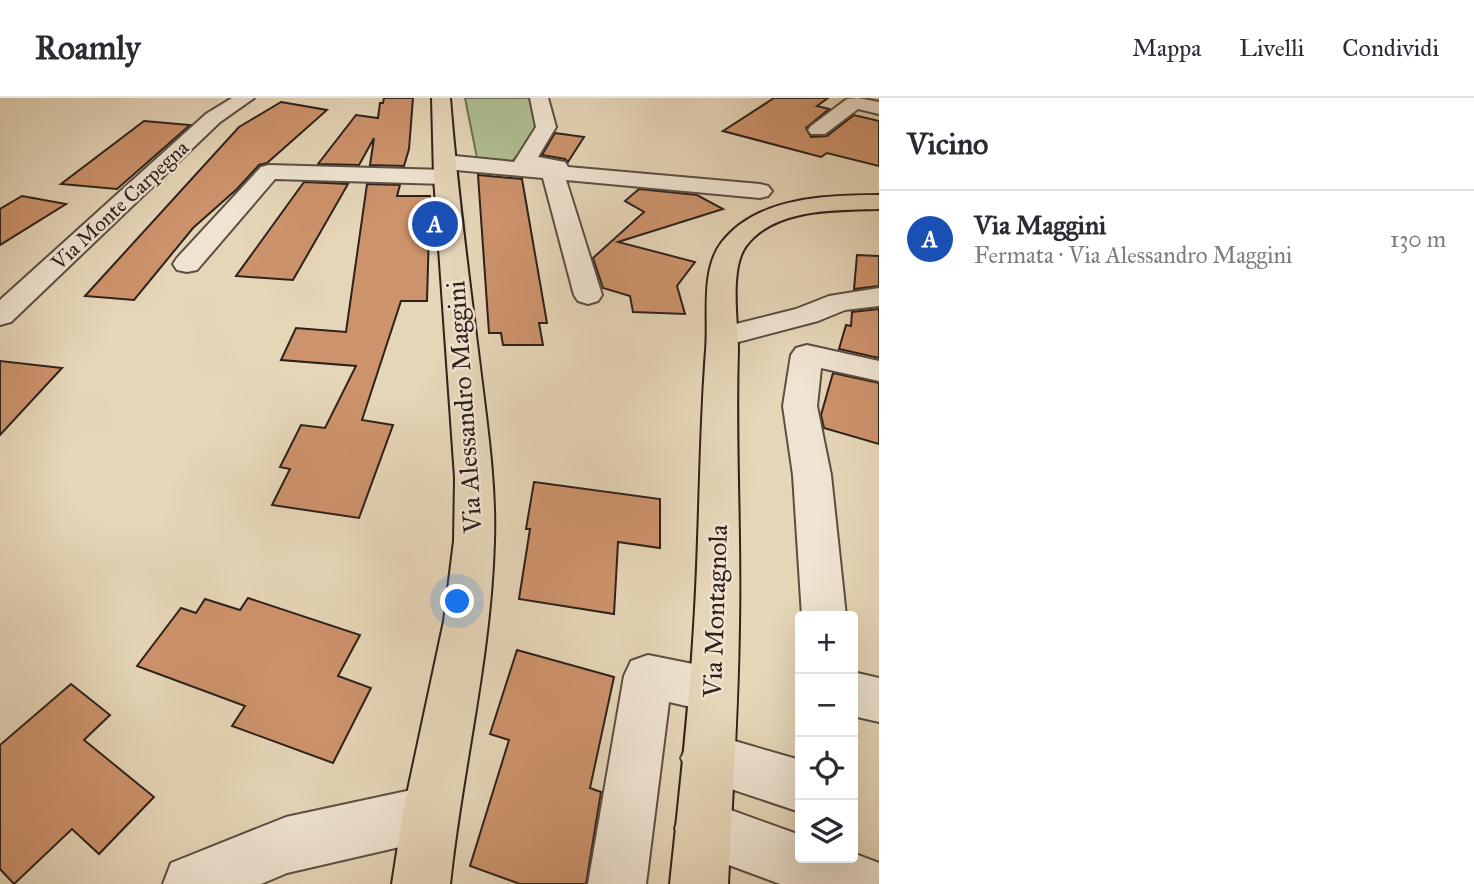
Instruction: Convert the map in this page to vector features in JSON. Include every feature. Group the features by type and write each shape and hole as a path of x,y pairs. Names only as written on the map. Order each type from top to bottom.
{"main road":[{"name":"Via Alessandro Maggini","path":"421,884 430,813 466,621 474,541 474,478 445,170 441,98"},
{"name":"Via Montagnola","path":"699,884 718,590 719,388 725,273 731,247 747,230 790,210 818,205 879,202"}],"street":[{"name":"Via Monte Carpegna","path":"0,316 213,118 244,98"},
{"path":"540,98 546,127 524,161 585,170 606,158 652,160"},
{"path":"818,130 854,103 879,108"},
{"path":"286,191 290,178 370,179 445,170 553,174 760,191"},
{"path":"187,264 269,172 398,176"},
{"path":"553,174 588,295"},
{"path":"723,338 807,315 839,302 879,297"},
{"path":"824,611 811,475 800,406 807,355 879,371"},
{"path":"617,884 648,676 713,690"},
{"path":"858,695 879,700"},
{"path":"708,758 795,784"},
{"path":"192,884 286,845 430,813"},
{"path":"703,828 775,869 858,884"}],"green space":[{"path":"465,98 530,98 539,131 508,166 478,163"}],"building":[{"path":"384,98 413,98 409,149 404,166 370,165 374,138 359,165 318,164 356,115 378,118 380,103 383,103"},
{"path":"774,98 828,98 817,106 829,109 806,128 811,137 827,136 854,115 879,121 879,166 827,153 821,157 723,131"},
{"path":"281,102 327,110 267,163 259,165 237,189 193,228 134,300 85,296 239,127"},
{"path":"144,121 190,125 117,189 61,184"},
{"path":"555,133 584,137 568,162 565,159 542,155"},
{"path":"478,175 522,179 547,323 539,323 543,345 503,345 501,333 489,333"},
{"path":"304,182 348,184 293,280 236,276"},
{"path":"367,184 400,185 397,196 430,196 427,301 401,301 362,420 393,425 359,518 272,505 290,469 280,467 301,425 325,428 356,366 281,360 296,328 346,332"},
{"path":"639,189 697,195 723,209 618,242 695,262 677,286 685,314 633,312 630,296 603,288 593,258 644,212 625,201"},
{"path":"22,196 66,204 0,245 0,209"},
{"path":"857,255 879,256 879,286 854,289"},
{"path":"879,309 879,358 839,349 846,325 851,326 852,312"},
{"path":"0,361 62,368 0,435"},
{"path":"833,373 879,383 879,444 824,428 821,415"},
{"path":"534,482 660,499 660,548 618,542 614,614 519,599"},
{"path":"248,598 360,635 338,676 371,688 333,763 232,726 245,706 137,666 181,608 196,613 205,599 240,610"},
{"path":"517,650 614,677 590,788 601,792 586,884 520,884 470,866 509,740 490,734"},
{"path":"71,684 110,715 84,740 154,797 99,854 72,829 14,884 0,869 0,745"}],"place":[{"name":"Via Maggini","path":"435,224"}]}
